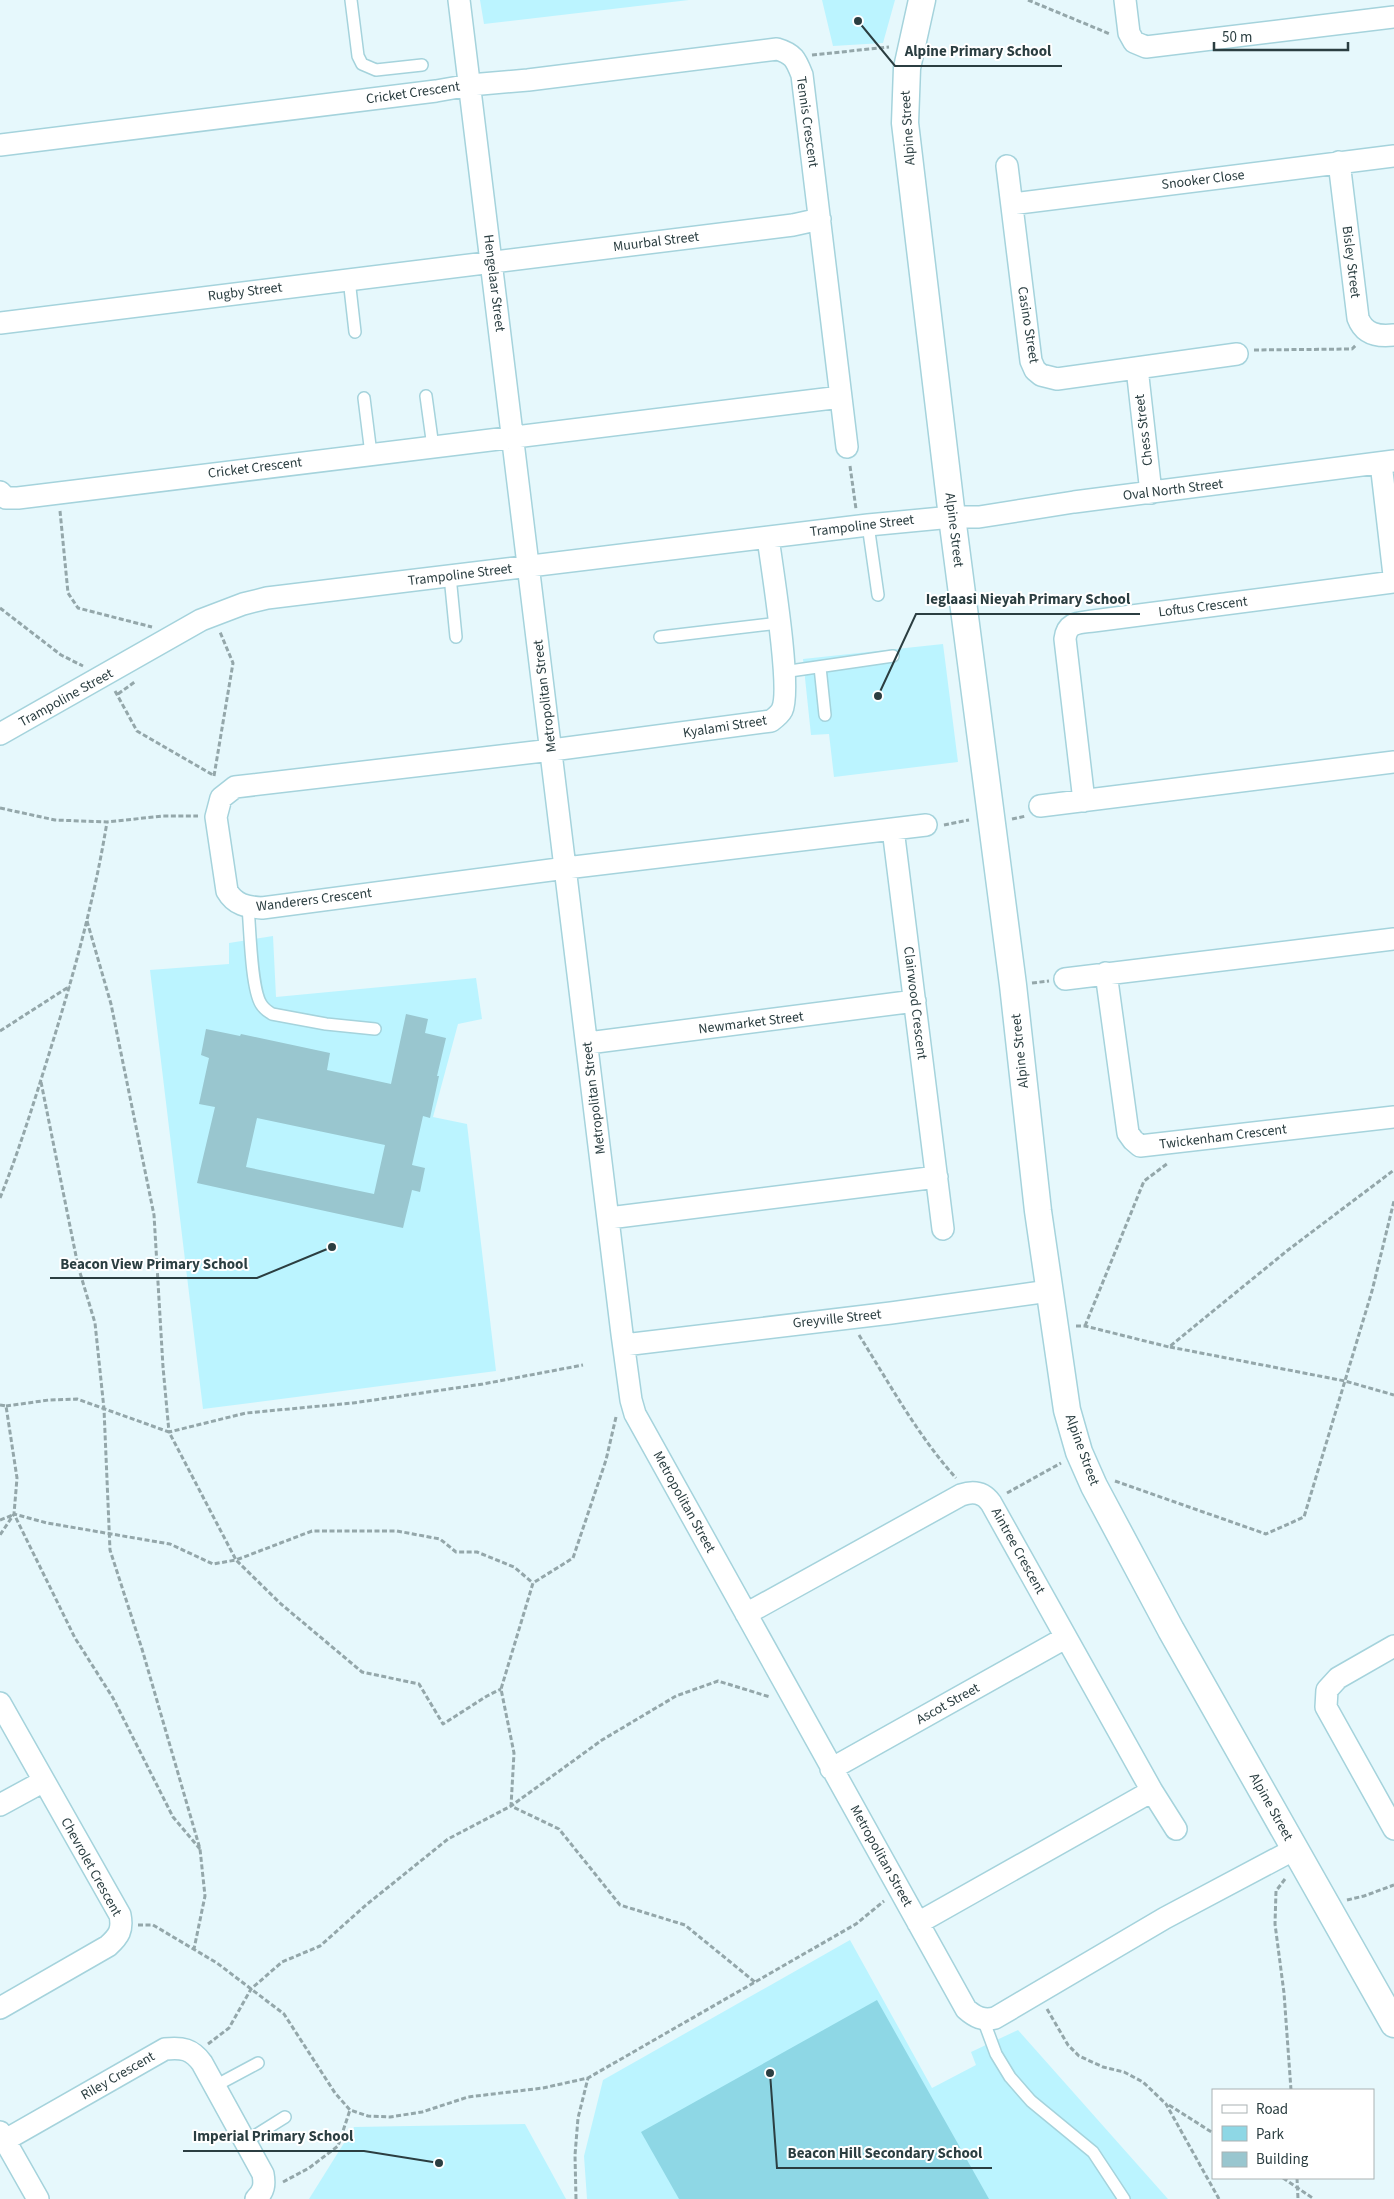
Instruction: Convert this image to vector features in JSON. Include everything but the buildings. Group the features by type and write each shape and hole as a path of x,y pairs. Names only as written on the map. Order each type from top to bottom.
{"street":[{"name":"Hengelaar Street","path":"460,0 528,566"},
{"name":"Alpine Street","path":"922,0 907,68 905,123 952,517 1013,985 1063,1393 1073,1434 1086,1469 1171,1630 1295,1849 1388,1997 1394,2024"},
{"path":"1125,0 1129,33 1134,42 1146,47 1394,17"},
{"name":"Tennis Crescent","path":"470,85 528,80 777,49 795,57 802,75 848,454"},
{"name":"Cricket Crescent","path":"0,145 436,92 470,85"},
{"name":"Snooker Close","path":"1012,204 1394,156"},
{"name":"Bisley Street","path":"1339,162 1358,318 1362,326 1369,333 1379,336 1394,335"},
{"name":"Casino Street","path":"1007,166 1031,362 1035,370 1048,378 1057,378 1245,352"},
{"name":"Muurbal Street","path":"491,262 792,225 820,219"},
{"name":"Rugby Street","path":"0,323 491,262"},
{"name":"Chess Street","path":"1137,368 1151,493"},
{"path":"513,437 842,397"},
{"name":"Cricket Crescent","path":"0,492 6,498 18,498 513,437"},
{"name":"Oval North Street","path":"952,517 979,517 1388,462"},
{"path":"1388,462 1394,575"},
{"name":"Trampoline Street","path":"0,734 182,631 243,604 267,598 768,538 862,517 952,517"},
{"name":"Kyalami Street","path":"552,750 771,721 782,711 786,695 768,538"},
{"name":"Metropolitan Street","path":"528,566 631,1400 635,1414 966,2009 983,2019"},
{"name":"Loftus Crescent","path":"1084,801 1064,639 1066,630 1070,626 1092,621 1394,582"},
{"path":"216,817 221,798 235,787 552,750"},
{"path":"1040,806 1394,762"},
{"name":"Wanderers Crescent","path":"216,817 227,891 232,900 248,907 262,908 566,868"},
{"path":"566,868 932,825"},
{"name":"Clairwood Crescent","path":"894,829 943,1229"},
{"path":"1065,979 1394,939"},
{"name":"Twickenham Crescent","path":"1106,973 1128,1133 1132,1140 1140,1146 1394,1117"},
{"name":"Newmarket Street","path":"588,1042 915,1001"},
{"path":"609,1218 937,1177"},
{"name":"Greyville Street","path":"624,1344 891,1313 1049,1291"},
{"name":"Aintree Crescent","path":"746,1614 960,1495 973,1492 982,1494 991,1503 1065,1638 1152,1791 1176,1829"},
{"name":"Ascot Street","path":"831,1769 1065,1638"},
{"path":"1394,1646 1338,1678 1327,1690 1326,1707 1394,1829"},
{"name":"Chevrolet Crescent","path":"0,1703 120,1915 122,1925 120,1936 108,1946 0,2008"},
{"path":"0,1805 44,1780"},
{"path":"918,1923 1152,1791"},
{"path":"983,2019 995,2018 1165,1918 1295,1849"},
{"name":"Riley Crescent","path":"1,2138 165,2049 176,2047 186,2049 195,2054"},
{"path":"195,2054 215,2086 263,2174 261,2191"},
{"path":"1,2138 38,2199"}],"lane":[{"path":"350,0 358,56 362,64 376,70 422,65"},
{"path":"349,280 355,332"},
{"path":"426,396 433,447"},
{"path":"364,398 371,454"},
{"path":"862,517 878,595"},
{"path":"450,576 456,637"},
{"path":"660,637 779,623"},
{"path":"783,672 893,656"},
{"path":"820,667 825,715"},
{"path":"248,907 255,989 260,1003 265,1010 272,1014 326,1024 375,1029"},
{"path":"983,2019 996,2054 1010,2077 1031,2101 1093,2152 1124,2199"},
{"path":"215,2086 258,2063"},
{"path":"245,2142 285,2117"}],"path":[{"path":"1028,0 1116,37"},
{"path":"807,56 889,47"},
{"path":"1245,352 1352,349 1360,341"},
{"path":"848,454 862,517"},
{"path":"59,493 68,593 78,608 157,628"},
{"path":"213,616 234,663 213,776"},
{"path":"0,808 55,820 108,822 163,816 216,817"},
{"path":"932,825 970,820"},
{"path":"0,1198 41,1082 70,986 97,886 108,822"},
{"path":"88,920 111,1004 154,1215 163,1367 169,1432 236,1560 281,1604 362,1672 419,1684 443,1724 501,1689"},
{"path":"0,1031 70,986"},
{"path":"41,1082 78,1266 95,1323 104,1409 110,1550 142,1649 200,1849 205,1896 194,1949"},
{"path":"1085,1326 1144,1181 1198,1140"},
{"path":"1169,1347 1288,1250 1394,1170"},
{"path":"1112,1480 1266,1534 1304,1517 1372,1291 1394,1201"},
{"path":"1072,1326 1085,1326 1169,1347 1345,1381 1394,1394"},
{"path":"856,1330 938,1456 962,1485"},
{"path":"0,1406 49,1400 77,1399 169,1432 246,1413 353,1404 483,1384 583,1365"},
{"path":"6,1406 16,1478 14,1514 75,1638 113,1698 173,1817 200,1849"},
{"path":"510,1806 514,1753 501,1689 534,1583 573,1558 606,1460 616,1415"},
{"path":"1006,1493 1061,1462"},
{"path":"0,1535 14,1514"},
{"path":"0,1520 14,1514 47,1523 170,1544 213,1564 236,1560 312,1531 397,1531 440,1539 456,1552 477,1552 514,1567 534,1583"},
{"path":"195,2054 229,2028 251,1989 282,1962 320,1946 366,1905 448,1839 510,1806 602,1740 676,1696 718,1681 797,1705"},
{"path":"510,1806 559,1829 620,1905 685,1925 756,1983"},
{"path":"1285,1879 1276,1891 1276,1924 1284,1993 1291,2089"},
{"path":"1347,1900 1394,1885"},
{"path":"122,1925 153,1925 217,1963 284,2014 335,2093 350,2110 368,2116 390,2117 422,2112 468,2096 542,2088 588,2078 856,1924 900,1888"},
{"path":"1038,1993 1068,2045 1079,2056 1103,2067 1124,2072 1143,2082 1166,2104 1212,2132"},
{"path":"576,2199 575,2155 578,2118 588,2078"},
{"path":"1166,2104 1219,2199"},
{"path":"261,2191 309,2168 338,2146 350,2110"},
{"path":"1285,2179 1314,2199"},
{"path":"1297,2179 1298,2199"}],"shaded area":[{"path":"480,0 689,0 484,24"},
{"path":"822,0 895,0 883,43 833,46"},
{"path":"943,644 958,762 834,777 829,734 811,735 803,659"},
{"path":"273,936 276,997 476,978 482,1019 458,1024 433,1117 467,1124 496,1371 203,1409 150,970 229,964 229,943"},
{"path":"850,1940 932,2088 976,2065 971,2052 1018,2030 1168,2199 587,2199 584,2156 603,2080"},
{"path":"525,2124 566,2199 309,2199 354,2127"}],"green space":[{"path":"877,2000 989,2199 679,2199 641,2132"}],"place":[{"name":"Alpine Primary School","path":"858,21"},
{"name":"Ieglaasi Nieyah Primary School","path":"878,696"},
{"name":"Beacon View Primary School","path":"332,1247"},
{"name":"Beacon Hill Secondary School","path":"770,2073"},
{"name":"Imperial Primary School","path":"439,2163"}]}
